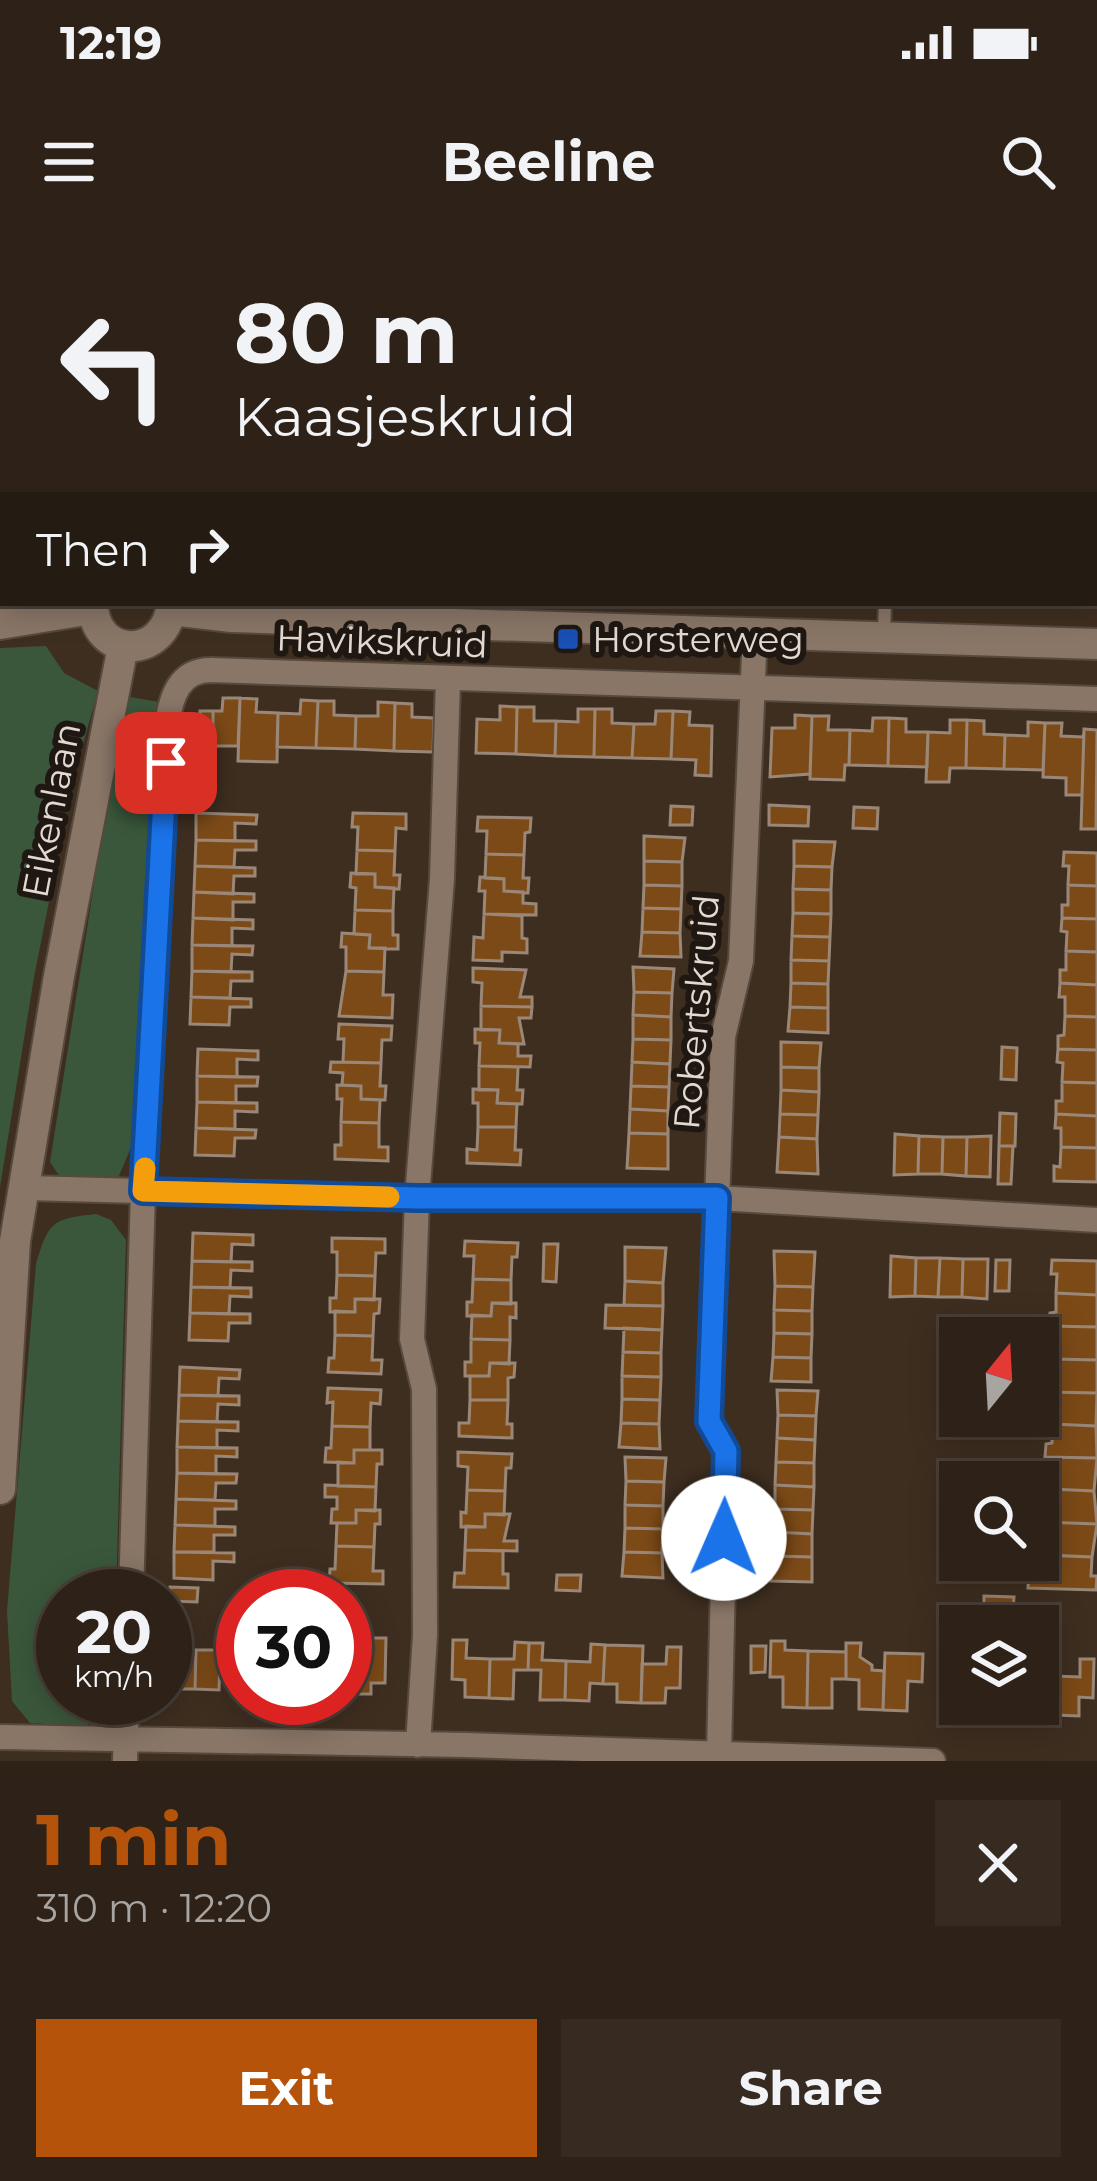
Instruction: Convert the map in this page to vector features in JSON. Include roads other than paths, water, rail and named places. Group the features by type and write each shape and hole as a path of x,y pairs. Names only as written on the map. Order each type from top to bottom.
{"street":[{"path":"2,624 92,606 97,628 108,639 123,646 144,645 164,630 171,607 232,617 1097,644"},
{"name":"Robertskruid","path":"719,1754 726,1451 709,1421 723,1037 741,961 755,632"},
{"name":"Eikenlaan","path":"0,1489 14,1241 123,646"},
{"name":"Havikskruid","path":"131,1569 143,1191 170,702 179,682 198,670 1097,699"},
{"path":"418,1745 425,1612 424,1389 412,1339 417,1198 442,879 448,680"},
{"path":"26,1188 417,1198 717,1198 1097,1220"},
{"path":"0,1737 126,1749 418,1745 467,1753 933,1761"}],"lane":[{"path":"884,634 885,606"}],"place":[{"name":"Horsterweg","path":"568,639"}]}
